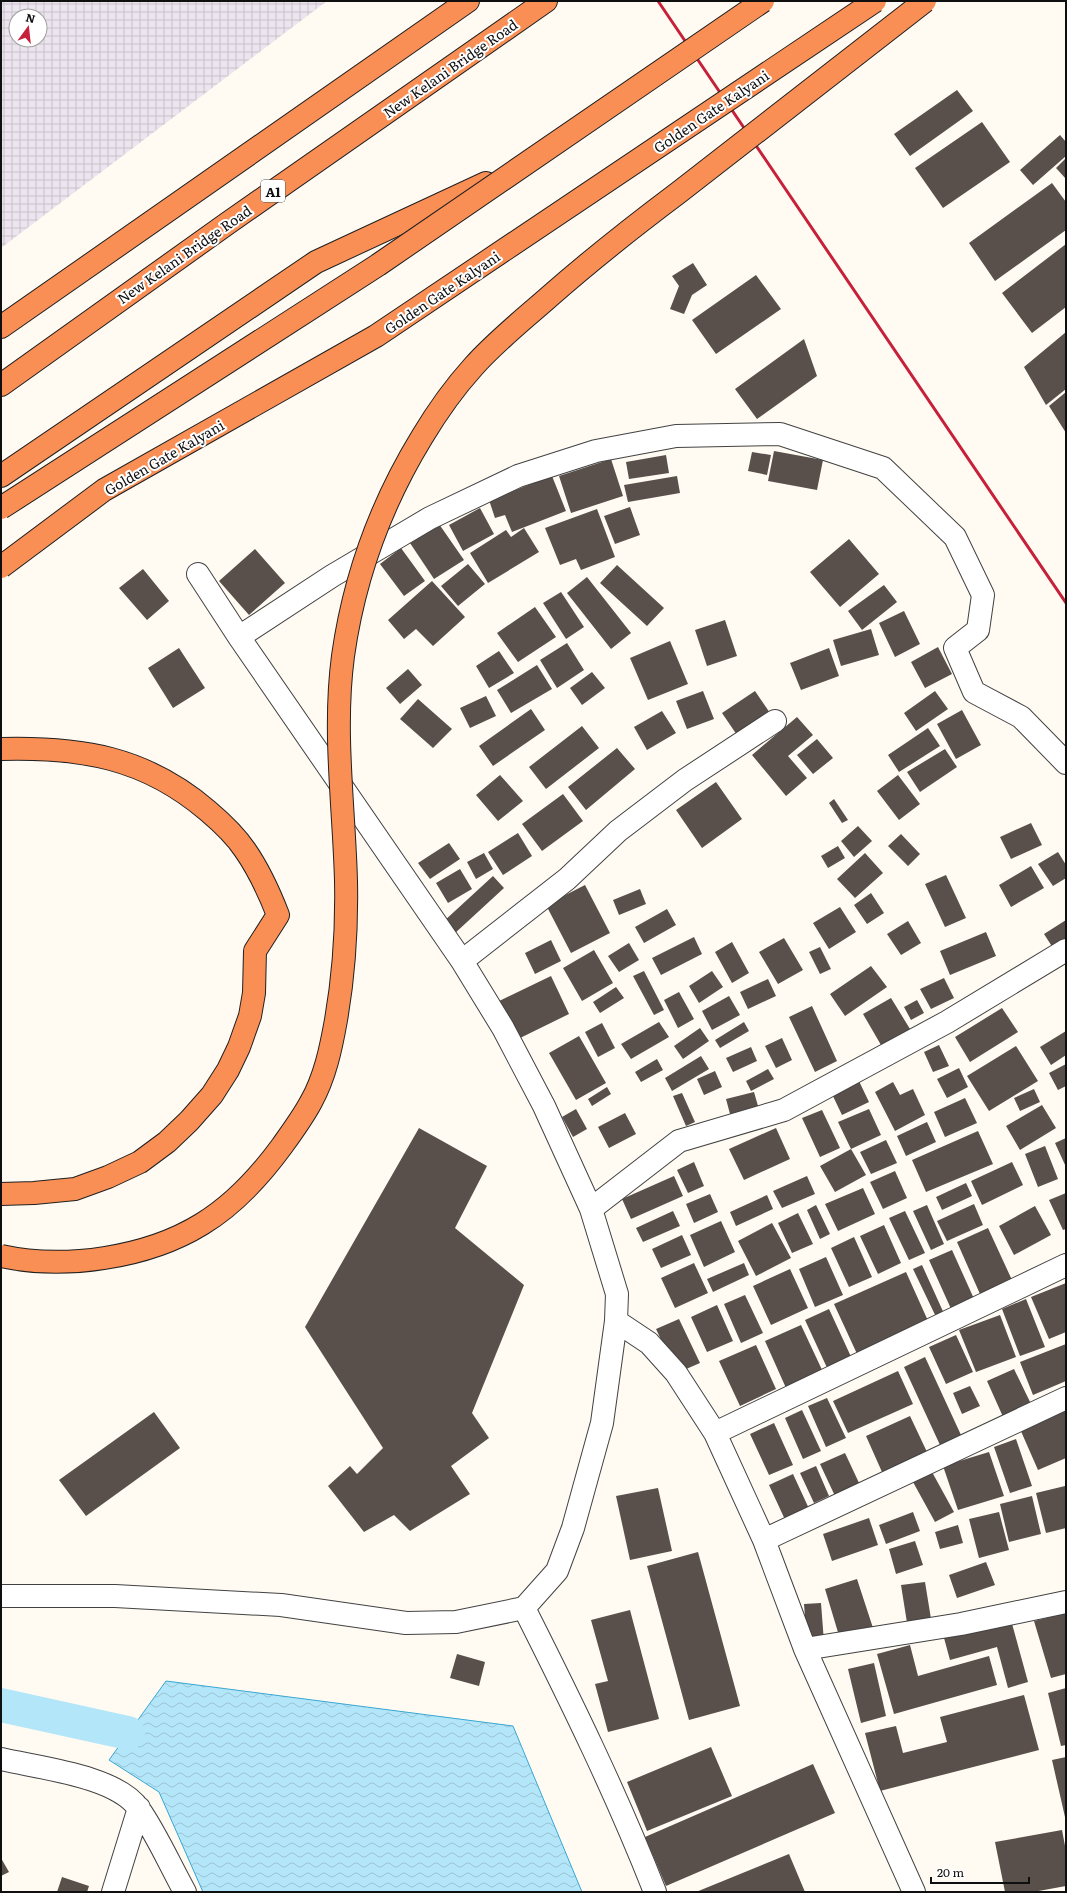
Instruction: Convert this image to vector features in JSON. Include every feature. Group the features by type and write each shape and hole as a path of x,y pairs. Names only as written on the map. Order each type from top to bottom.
{"highway":[{"path":"1,327 468,1"},
{"name":"New Kelani Bridge Road","path":"1,385 228,223 546,1"},
{"path":"1,508 378,265 763,1"},
{"name":"Golden Gate Kalyani","path":"1,567 104,490 376,336 875,1"},
{"path":"1,1256 47,1262 76,1261 114,1256 155,1246 189,1232 216,1216 245,1191 266,1168 312,1101 324,1071 332,1044 344,962 346,881 339,731 342,659 357,583 376,528 399,478 414,451 452,392 475,364 508,333 597,255 925,1"},
{"path":"1,476 316,262 519,168"},
{"path":"1,749 35,748 75,751 112,759 149,772 176,787 226,826 245,849 264,880 278,915 255,951 254,993 250,1016 239,1047 228,1070 212,1095 189,1121 167,1142 146,1158 108,1177 74,1188 34,1193 1,1194"}],"street":[{"path":"239,637 332,576 430,518 518,476 596,451 676,436 780,434 882,468 955,537 983,595 978,630 955,648 974,692 1021,717 1066,763"},
{"path":"1,1596 115,1596 281,1605 406,1623 456,1622 524,1608 557,1571 573,1528 602,1423 616,1321 617,1294 591,1209 544,1106 503,1028 462,961 239,637 198,574"},
{"path":"462,961 567,879 630,822 685,780 775,721"},
{"path":"591,1209 679,1141 784,1110 948,1022 1066,950"},
{"path":"715,1433 1066,1265"},
{"path":"616,1321 649,1344 676,1373 715,1433 764,1540 805,1649 914,1892"},
{"path":"764,1540 1066,1398"},
{"path":"805,1649 961,1624 1066,1602"},
{"path":"524,1608 629,1827 655,1892"},
{"path":"1,1759 99,1781 120,1790 139,1808 185,1892"},
{"path":"113,1892 139,1808"}],"shaded area":[{"path":"1,1 327,1 1,248"}],"water":[{"path":"166,1681 513,1726 582,1892 203,1892 159,1792 109,1760"}],"building":[{"path":"957,90 973,111 910,156 894,134"},
{"path":"982,122 1010,162 943,208 915,168"},
{"path":"1060,135 1066,142 1066,156 1033,185 1020,170"},
{"path":"1066,158 1066,179 1056,168"},
{"path":"1052,183 1066,202 1066,230 995,281 969,243"},
{"path":"1066,244 1066,307 1032,333 1002,293"},
{"path":"693,263 707,285 692,295 684,314 670,309 679,286 672,276"},
{"path":"756,275 781,309 716,354 692,320"},
{"path":"1066,332 1066,389 1046,405 1024,367"},
{"path":"804,339 817,376 757,419 735,389"},
{"path":"1066,392 1066,433 1049,406"},
{"path":"774,451 823,460 817,490 768,481"},
{"path":"752,452 771,455 767,475 748,471"},
{"path":"666,455 669,473 629,479 626,462"},
{"path":"611,459 623,496 571,513 559,476"},
{"path":"552,476 566,511 512,532 505,515 495,518 489,500"},
{"path":"677,476 680,493 628,502 624,485"},
{"path":"630,507 640,535 615,544 604,516"},
{"path":"480,508 494,534 463,551 449,525"},
{"path":"597,509 615,557 581,570 576,559 560,565 545,528"},
{"path":"439,524 464,560 434,579 410,543"},
{"path":"524,528 539,552 488,583 470,553 506,530 511,537"},
{"path":"849,539 879,574 840,607 810,572"},
{"path":"401,548 425,581 404,596 380,564"},
{"path":"255,549 285,583 249,615 219,581"},
{"path":"468,564 485,584 458,606 441,586"},
{"path":"617,565 664,608 647,626 600,583"},
{"path":"143,569 169,601 147,620 119,588"},
{"path":"587,577 631,633 611,649 567,593"},
{"path":"432,581 465,617 433,646 416,629 404,639 388,620"},
{"path":"884,585 897,602 862,630 848,611"},
{"path":"561,592 584,627 566,639 543,603"},
{"path":"535,607 556,637 518,662 497,633"},
{"path":"904,611 920,644 895,657 879,623"},
{"path":"725,620 737,656 707,666 695,630"},
{"path":"871,629 879,655 841,666 833,640"},
{"path":"670,641 688,684 648,700 630,658"},
{"path":"567,643 584,670 557,688 540,660"},
{"path":"938,647 952,674 925,688 911,662"},
{"path":"179,648 205,688 173,708 148,668"},
{"path":"829,648 839,676 801,690 790,663"},
{"path":"499,651 514,673 489,688 476,666"},
{"path":"537,665 552,689 511,713 497,690"},
{"path":"408,669 422,685 400,704 386,688"},
{"path":"592,672 605,688 582,705 570,688"},
{"path":"703,691 714,719 687,729 676,701"},
{"path":"755,691 770,713 737,735 722,713"},
{"path":"935,691 948,709 916,731 904,713"},
{"path":"486,696 496,716 470,728 460,708"},
{"path":"418,699 452,729 433,748 400,719"},
{"path":"531,709 545,730 493,766 479,746"},
{"path":"962,710 981,745 956,759 937,724"},
{"path":"662,711 676,733 647,750 634,727"},
{"path":"797,717 813,735 788,756 807,778 786,796 752,755"},
{"path":"582,726 599,748 546,789 529,767"},
{"path":"928,728 940,746 899,772 888,755"},
{"path":"817,739 833,758 813,774 797,755"},
{"path":"617,748 635,769 586,810 568,787"},
{"path":"945,749 957,767 920,792 907,772"},
{"path":"500,775 523,801 498,821 476,795"},
{"path":"898,775 920,804 899,820 877,791"},
{"path":"716,782 742,819 702,848 676,810"},
{"path":"563,794 583,821 542,851 522,824"},
{"path":"834,799 848,820 842,823 829,803"},
{"path":"1031,823 1042,845 1011,859 1000,837"},
{"path":"858,826 872,841 854,857 841,841"},
{"path":"518,833 532,856 503,875 488,852"},
{"path":"901,834 920,854 908,866 888,846"},
{"path":"449,843 460,859 430,879 418,863"},
{"path":"838,846 845,858 828,868 821,856"},
{"path":"1058,852 1066,865 1066,878 1053,886 1038,864"},
{"path":"484,853 493,869 476,879 467,862"},
{"path":"865,853 883,873 855,898 837,879"},
{"path":"1031,866 1044,888 1011,907 999,885"},
{"path":"460,869 472,889 448,903 436,883"},
{"path":"946,875 966,918 945,927 925,884"},
{"path":"493,876 504,888 454,934 443,922"},
{"path":"585,885 610,933 571,953 546,905"},
{"path":"640,889 646,904 619,915 613,900"},
{"path":"871,893 884,913 867,924 854,905"},
{"path":"840,907 856,932 829,949 813,923"},
{"path":"667,909 676,925 644,943 635,927"},
{"path":"1066,920 1066,939 1053,948 1044,934"},
{"path":"908,921 921,943 901,955 887,934"},
{"path":"986,932 996,956 950,975 940,951"},
{"path":"694,937 702,954 661,975 652,958"},
{"path":"784,938 803,970 778,984 759,952"},
{"path":"551,940 561,961 535,974 525,953"},
{"path":"732,942 749,973 732,983 715,952"},
{"path":"629,943 639,960 619,972 608,956"},
{"path":"820,947 831,969 820,974 809,952"},
{"path":"594,950 613,983 582,1001 563,968"},
{"path":"871,966 887,987 845,1016 830,994"},
{"path":"644,971 664,1010 654,1015 633,976"},
{"path":"712,971 723,987 699,1003 689,986"},
{"path":"551,976 569,1014 514,1041 495,1003"},
{"path":"944,978 954,998 931,1009 920,989"},
{"path":"768,979 776,996 748,1009 740,992"},
{"path":"616,987 624,998 600,1013 593,1002"},
{"path":"679,992 694,1019 678,1028 664,1000"},
{"path":"729,996 740,1015 712,1030 702,1011"},
{"path":"891,998 910,1029 881,1045 863,1014"},
{"path":"917,1000 924,1013 911,1020 904,1007"},
{"path":"812,1006 837,1061 815,1072 789,1017"},
{"path":"1002,1008 1018,1032 970,1062 955,1037"},
{"path":"659,1022 669,1037 631,1059 621,1044"},
{"path":"744,1022 749,1031 720,1048 715,1040"},
{"path":"602,1023 615,1048 598,1057 585,1032"},
{"path":"700,1028 709,1041 683,1059 674,1046"},
{"path":"1066,1031 1066,1055 1051,1065 1040,1047"},
{"path":"579,1036 606,1083 576,1100 549,1053"},
{"path":"782,1038 792,1060 776,1068 765,1046"},
{"path":"939,1045 949,1066 933,1072 924,1052"},
{"path":"1016,1046 1038,1081 989,1111 967,1076"},
{"path":"751,1047 757,1061 733,1072 726,1058"},
{"path":"701,1056 709,1069 672,1091 665,1078"},
{"path":"657,1059 663,1070 641,1082 635,1072"},
{"path":"1066,1064 1066,1086 1058,1090 1049,1073"},
{"path":"959,1068 968,1087 947,1098 937,1079"},
{"path":"768,1069 774,1079 751,1091 746,1081"},
{"path":"715,1071 722,1087 704,1095 697,1079"},
{"path":"858,1079 869,1102 842,1115 831,1092"},
{"path":"893,1082 900,1095 913,1089 925,1115 895,1131 875,1092"},
{"path":"607,1087 611,1094 592,1106 588,1099"},
{"path":"1034,1089 1040,1102 1020,1111 1014,1098"},
{"path":"754,1092 758,1106 730,1114 726,1099"},
{"path":"682,1093 695,1122 686,1126 673,1096"},
{"path":"965,1098 977,1123 945,1137 934,1112"},
{"path":"1042,1105 1056,1128 1020,1150 1006,1126"},
{"path":"576,1109 587,1129 573,1137 562,1117"},
{"path":"869,1109 881,1135 851,1149 838,1122"},
{"path":"822,1110 840,1148 820,1157 802,1118"},
{"path":"625,1113 636,1134 609,1148 598,1127"},
{"path":"927,1122 936,1142 906,1156 897,1136"},
{"path":"419,1128 487,1166 455,1228 524,1285 472,1413 489,1438 451,1466 470,1494 410,1531 394,1515 364,1532 328,1486 350,1466 357,1474 383,1448 305,1327"},
{"path":"776,1128 790,1159 744,1180 729,1149"},
{"path":"978,1131 993,1164 926,1192 912,1160"},
{"path":"1066,1138 1066,1167 1055,1143"},
{"path":"886,1140 897,1163 871,1174 860,1152"},
{"path":"1045,1146 1058,1179 1038,1187 1025,1154"},
{"path":"851,1149 866,1175 835,1192 820,1166"},
{"path":"694,1162 704,1186 688,1193 677,1170"},
{"path":"1012,1162 1023,1185 982,1205 971,1181"},
{"path":"895,1171 907,1198 883,1209 870,1182"},
{"path":"674,1176 683,1196 631,1219 622,1199"},
{"path":"807,1176 815,1194 782,1208 773,1191"},
{"path":"966,1183 972,1196 942,1210 936,1197"},
{"path":"863,1188 875,1214 838,1231 825,1204"},
{"path":"1066,1193 1066,1229 1063,1230 1049,1200"},
{"path":"710,1194 718,1212 694,1223 686,1204"},
{"path":"767,1195 773,1209 736,1226 730,1212"},
{"path":"974,1204 983,1225 947,1241 937,1221"},
{"path":"816,1205 830,1234 820,1239 807,1210"},
{"path":"927,1205 944,1244 931,1250 913,1211"},
{"path":"1035,1206 1051,1235 1014,1255 999,1226"},
{"path":"673,1211 680,1226 643,1242 636,1228"},
{"path":"905,1211 925,1253 909,1260 889,1218"},
{"path":"798,1213 813,1244 792,1253 778,1223"},
{"path":"721,1221 735,1252 704,1267 690,1235"},
{"path":"772,1223 791,1258 756,1276 738,1241"},
{"path":"884,1225 901,1263 878,1274 860,1236"},
{"path":"988,1228 1012,1280 980,1294 957,1242"},
{"path":"682,1235 691,1255 661,1268 652,1249"},
{"path":"854,1237 872,1277 849,1287 831,1248"},
{"path":"952,1250 975,1301 952,1311 929,1260"},
{"path":"826,1257 843,1295 815,1307 799,1269"},
{"path":"694,1263 708,1293 675,1308 661,1278"},
{"path":"744,1263 749,1275 713,1292 707,1279"},
{"path":"922,1265 946,1318 938,1321 913,1269"},
{"path":"790,1269 808,1308 771,1325 753,1286"},
{"path":"906,1272 929,1323 858,1356 834,1304"},
{"path":"1066,1283 1066,1332 1049,1339 1031,1297"},
{"path":"745,1295 763,1333 741,1343 724,1304"},
{"path":"1026,1299 1045,1347 1020,1356 1002,1309"},
{"path":"717,1305 733,1341 707,1352 691,1317"},
{"path":"829,1309 853,1361 829,1372 805,1320"},
{"path":"1000,1315 1016,1357 976,1372 959,1330"},
{"path":"679,1319 700,1363 677,1373 656,1329"},
{"path":"801,1325 823,1372 786,1388 765,1341"},
{"path":"956,1335 973,1372 946,1384 929,1347"},
{"path":"1066,1344 1066,1381 1033,1395 1020,1362"},
{"path":"756,1345 776,1389 740,1406 719,1361"},
{"path":"925,1357 961,1435 940,1445 904,1367"},
{"path":"1014,1369 1032,1406 1004,1419 987,1381"},
{"path":"898,1371 913,1404 848,1433 833,1401"},
{"path":"970,1386 980,1406 962,1414 953,1393"},
{"path":"827,1398 846,1438 826,1447 808,1406"},
{"path":"1064,1409 1066,1413 1066,1458 1038,1470 1020,1429"},
{"path":"802,1410 821,1451 803,1459 785,1418"},
{"path":"154,1412 180,1448 86,1516 59,1480"},
{"path":"910,1416 927,1452 882,1472 866,1436"},
{"path":"774,1423 793,1465 769,1475 750,1434"},
{"path":"1016,1439 1032,1486 1010,1493 994,1447"},
{"path":"989,1452 1004,1496 958,1510 943,1466"},
{"path":"845,1453 860,1485 835,1496 820,1464"},
{"path":"816,1466 829,1496 814,1503 800,1473"},
{"path":"932,1472 954,1512 935,1522 913,1482"},
{"path":"793,1474 811,1513 787,1524 769,1485"},
{"path":"1065,1486 1066,1528 1046,1533 1036,1493"},
{"path":"658,1488 672,1551 630,1560 616,1496"},
{"path":"1032,1496 1041,1534 1009,1542 1000,1504"},
{"path":"913,1512 920,1531 886,1544 879,1525"},
{"path":"999,1512 1009,1550 979,1558 969,1519"},
{"path":"869,1518 878,1545 832,1561 823,1534"},
{"path":"958,1525 963,1543 940,1549 935,1532"},
{"path":"915,1541 923,1565 896,1574 889,1549"},
{"path":"698,1552 740,1706 689,1720 647,1566"},
{"path":"986,1562 995,1585 957,1598 949,1575"},
{"path":"857,1579 873,1628 840,1639 825,1589"},
{"path":"925,1582 932,1625 908,1629 901,1585"},
{"path":"821,1603 824,1642 807,1643 804,1604"},
{"path":"630,1610 659,1719 608,1732 595,1684 608,1681 591,1620"},
{"path":"1066,1613 1066,1674 1051,1678 1034,1621"},
{"path":"1011,1620 1028,1682 1008,1688 997,1647 950,1660 944,1638"},
{"path":"910,1645 918,1676 989,1656 997,1685 894,1714 877,1654"},
{"path":"457,1654 485,1662 479,1686 450,1678"},
{"path":"874,1663 886,1716 861,1723 848,1669"},
{"path":"1066,1688 1066,1745 1061,1746 1048,1693"},
{"path":"1024,1695 1039,1750 880,1791 865,1733 896,1726 903,1753 947,1742 940,1717"},
{"path":"711,1747 732,1796 647,1831 627,1782"},
{"path":"1066,1757 1066,1817 1065,1817 1052,1760"},
{"path":"813,1764 835,1813 666,1886 645,1837"},
{"path":"1062,1830 1066,1851 1066,1886 1033,1892 1005,1892 995,1842"},
{"path":"789,1854 805,1892 696,1892"},
{"path":"1,1858 9,1872 1,1876"},
{"path":"62,1877 89,1886 87,1892 57,1892"}],"waterway":[{"path":"1,1705 128,1733"}],"railway":[{"path":"658,1 1066,603"}]}
